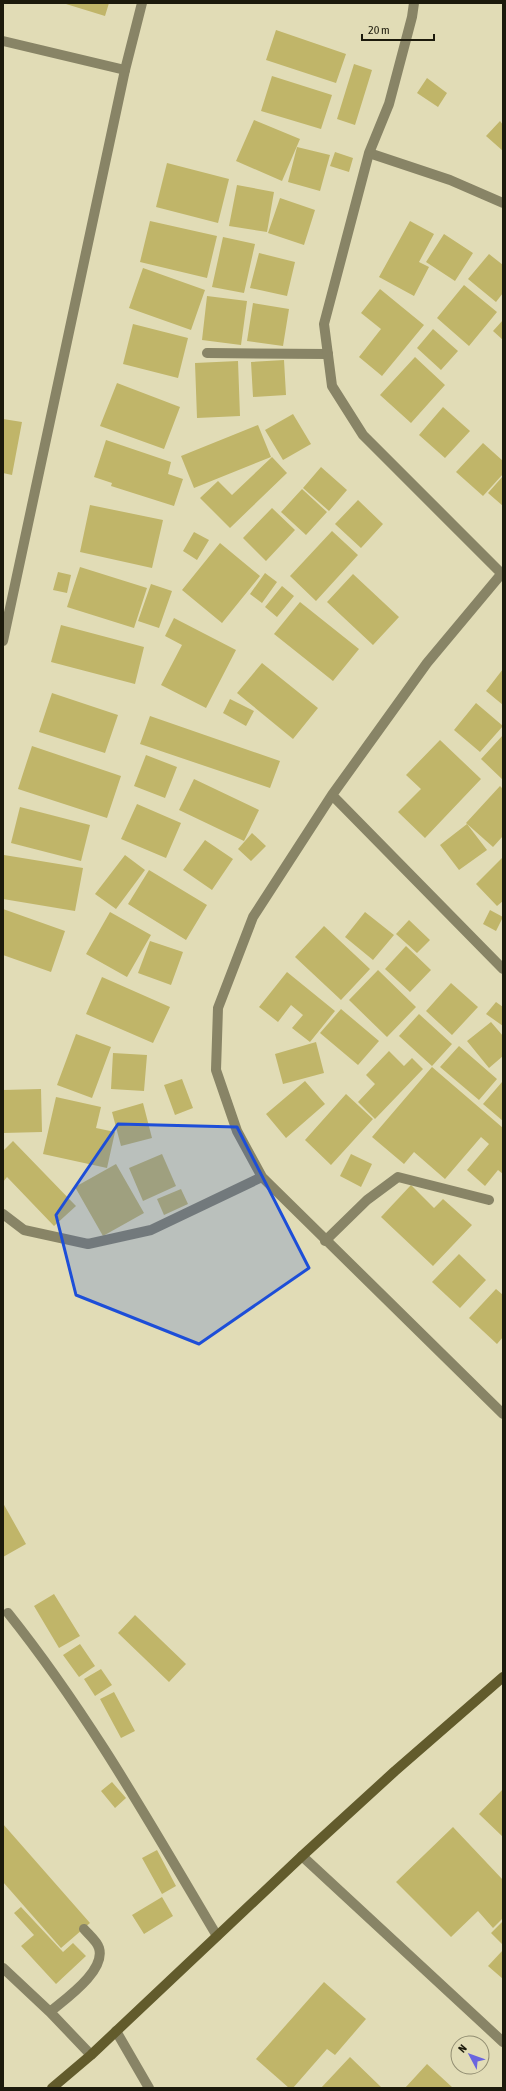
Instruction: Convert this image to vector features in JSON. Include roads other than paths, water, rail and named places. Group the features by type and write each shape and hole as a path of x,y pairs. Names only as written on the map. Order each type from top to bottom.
{"main road":[{"path":"52,2088 91,2055 302,1856 395,1771 503,1677"}],"street":[{"path":"3,641 126,70 142,3"},
{"path":"414,3 412,17 389,104 368,153 324,324 332,386 363,435 502,573 427,663 332,795 253,917 218,1008 216,1070 237,1131 262,1177 325,1241 502,1412"},
{"path":"3,41 126,70"},
{"path":"368,153 450,180 503,203"},
{"path":"207,353 328,354"},
{"path":"332,795 503,969"},
{"path":"3,1214 24,1230 88,1244 151,1230 262,1177"},
{"path":"325,1241 366,1200 398,1177 489,1200"},
{"path":"8,1612 46,1659 130,1789 217,1936"},
{"path":"302,1856 503,2042"},
{"path":"50,2012 85,1980 97,1964 100,1956 98,1945 84,1929"},
{"path":"3,1968 50,2012 91,2055"},
{"path":"116,2031 149,2088"}]}
